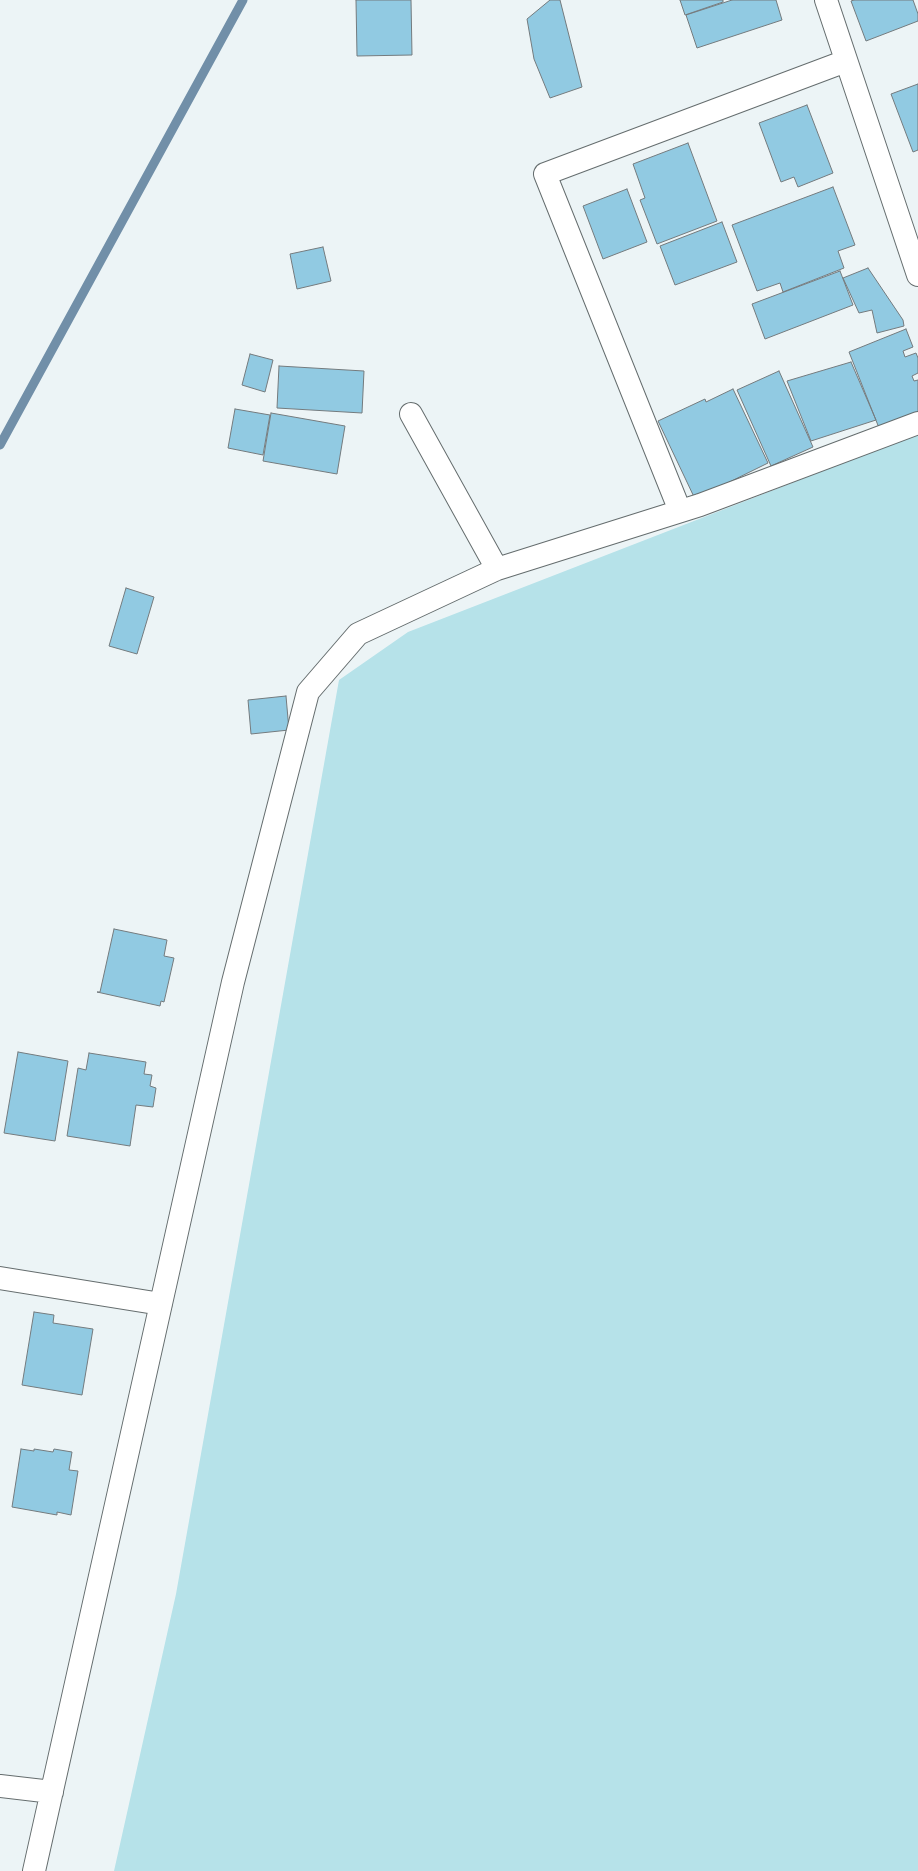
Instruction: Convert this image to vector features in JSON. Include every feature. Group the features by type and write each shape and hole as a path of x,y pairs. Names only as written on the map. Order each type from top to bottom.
{"street":[{"path":"826,0 918,275"},
{"path":"680,511 545,174 846,61"},
{"path":"411,414 497,569"},
{"path":"34,1871 233,982 308,692 358,634 497,569 680,511 918,423"},
{"path":"0,1278 161,1304"},
{"path":"0,1786 52,1792"}],"shaded area":[{"path":"918,434 918,1871 114,1871 176,1594 339,680 408,632"}],"building":[{"path":"356,0 411,0 412,55 357,56"},
{"path":"550,0 560,0 582,87 550,98 534,59 527,19"},
{"path":"680,0 723,0 723,2 685,15"},
{"path":"732,0 776,0 782,20 697,48 686,15"},
{"path":"913,0 918,14 918,21 866,41 851,1"},
{"path":"918,84 918,150 913,152 891,94"},
{"path":"807,105 833,173 798,187 794,177 781,182 759,123"},
{"path":"688,143 717,221 657,244 640,200 645,198 633,164"},
{"path":"833,187 855,245 838,251 844,268 783,292 780,283 757,291 732,225"},
{"path":"627,189 647,242 603,259 583,206"},
{"path":"722,222 737,262 675,285 660,246"},
{"path":"323,247 331,281 297,289 290,254"},
{"path":"868,268 903,320 904,326 877,333 872,310 859,313 843,278"},
{"path":"840,271 853,305 765,339 752,304"},
{"path":"906,329 913,347 903,351 905,357 916,353 918,358 918,373 912,376 914,381 918,380 918,418 881,433 849,352"},
{"path":"250,354 273,360 265,392 242,385"},
{"path":"851,362 876,420 811,441 787,381"},
{"path":"279,366 364,371 362,413 277,408"},
{"path":"779,371 813,447 771,466 737,390"},
{"path":"733,389 768,463 695,499 658,421 705,399 706,402"},
{"path":"235,409 270,415 263,455 228,448"},
{"path":"271,413 345,426 337,474 263,461"},
{"path":"126,588 154,597 137,654 109,646"},
{"path":"286,696 289,730 251,734 248,700"},
{"path":"114,929 167,940 164,956 174,958 164,1002 161,1001 160,1006 97,992 100,992"},
{"path":"18,1052 68,1061 55,1141 4,1133"},
{"path":"89,1053 146,1062 144,1074 152,1075 150,1086 156,1088 153,1107 136,1105 130,1146 67,1136 78,1068 86,1070"},
{"path":"34,1312 54,1315 53,1323 93,1329 82,1395 22,1385"},
{"path":"21,1449 34,1451 34,1449 53,1452 54,1449 72,1452 69,1470 78,1471 71,1515 57,1512 57,1515 12,1507"}],"waterway":[{"path":"0,445 243,0"}]}
